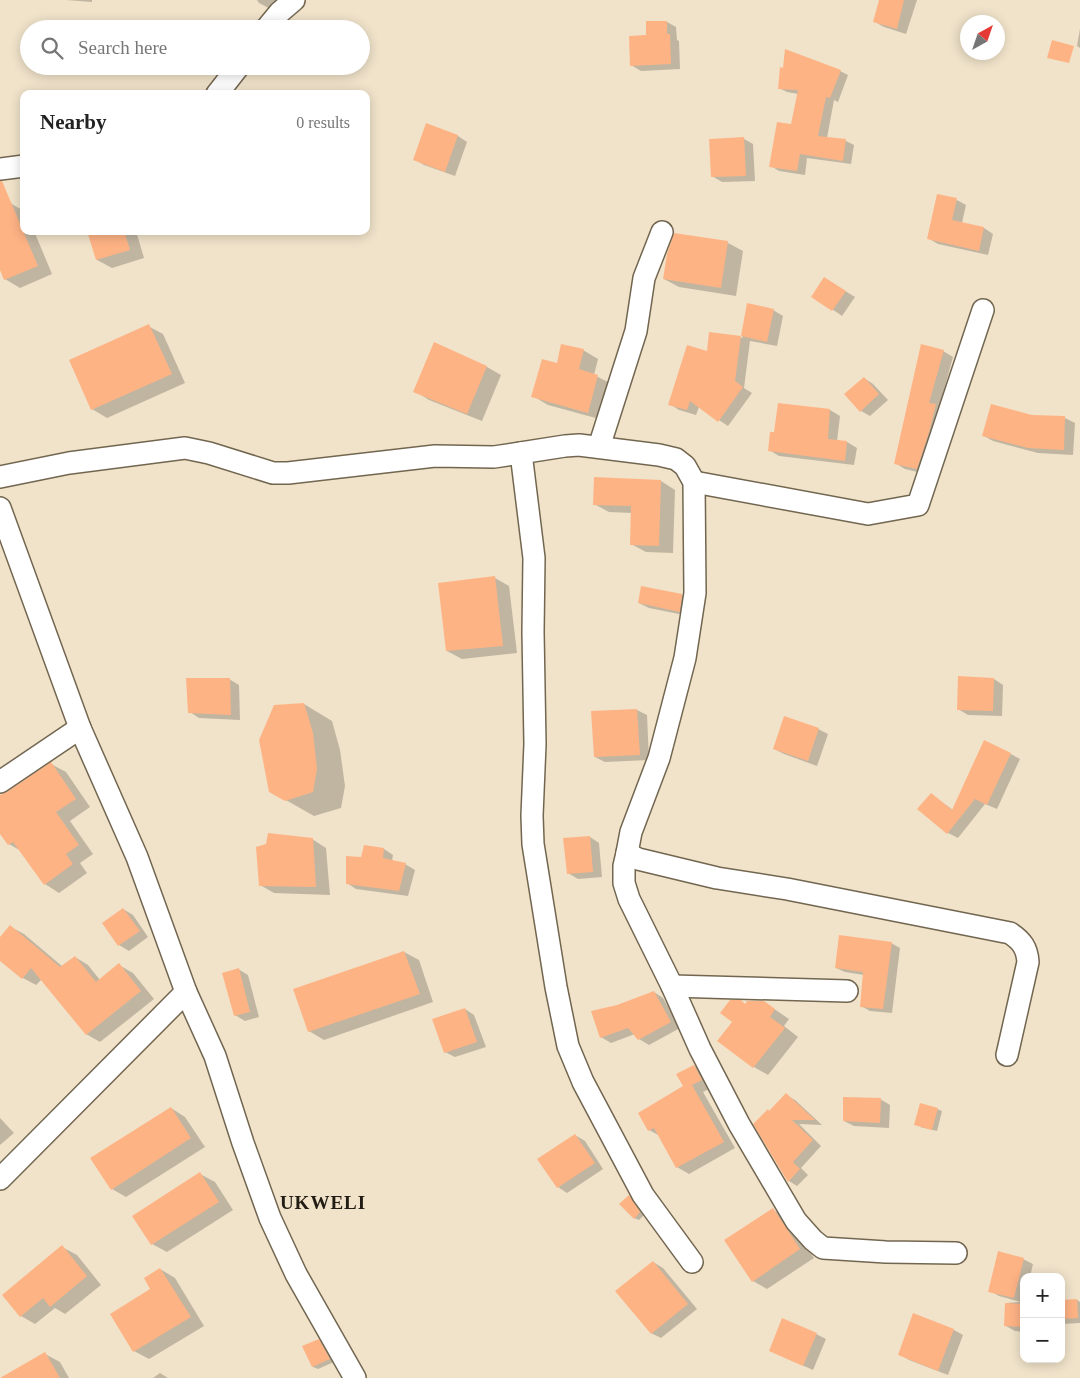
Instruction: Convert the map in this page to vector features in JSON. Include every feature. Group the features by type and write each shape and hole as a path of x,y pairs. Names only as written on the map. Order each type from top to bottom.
{"street":[{"path":"273,20 294,0"},
{"path":"220,90 232,75"},
{"path":"0,169 20,166"},
{"path":"599,446 636,331 644,278 662,232"},
{"path":"694,482 868,514 918,504 983,310"},
{"path":"0,477 69,464 185,448 196,449 273,473 288,473 435,456 494,458 565,446 599,446 659,455 676,459 685,466 694,482 695,593 685,658 659,758 631,832 624,866 624,883 629,899 672,986 700,1049 739,1124 796,1221 813,1240 823,1248 841,1250 956,1253"},
{"path":"521,453 534,558 535,744 532,816 533,844 557,995 568,1046 583,1082 643,1195 692,1262"},
{"path":"0,508 80,728 137,856 186,992 214,1056 270,1218 296,1274 355,1378"},
{"path":"0,782 80,728"},
{"path":"627,853 638,859 717,878 787,889 1010,933 1024,945 1027,951 1028,962 1006,1055"},
{"path":"672,986 847,991"},
{"path":"0,1179 186,992"}],"building":[{"path":"879,0 904,0 897,29 873,22"},
{"path":"646,21 667,21 667,34 670,34 671,64 630,66 629,36 646,35"},
{"path":"1052,40 1074,46 1069,63 1047,58"},
{"path":"785,49 841,70 830,98 826,97 818,136 846,139 843,161 800,154 797,171 769,167 777,122 791,124 798,90 778,89 780,67 783,68"},
{"path":"426,123 458,135 445,172 413,160"},
{"path":"744,137 746,176 711,177 709,139"},
{"path":"0,181 2,181 20,224 20,235 25,235 38,266 4,280 0,270"},
{"path":"937,194 957,198 952,220 984,227 979,251 927,239"},
{"path":"674,233 728,241 721,288 663,279 667,254"},
{"path":"88,235 125,235 130,250 96,260"},
{"path":"824,277 846,291 832,311 811,297"},
{"path":"747,303 774,309 767,342 741,336"},
{"path":"149,324 172,374 91,410 69,360"},
{"path":"709,332 741,336 735,381 743,387 718,422 690,401 687,410 668,405 687,345 707,351"},
{"path":"434,342 487,366 467,414 413,392"},
{"path":"561,344 584,349 579,369 598,375 588,413 531,397 542,359 557,363"},
{"path":"921,344 944,350 929,403 936,404 917,469 894,464"},
{"path":"864,377 879,394 860,412 844,394"},
{"path":"778,403 830,409 828,439 847,441 845,461 768,451 770,432 774,432"},
{"path":"991,404 1032,415 1065,416 1064,450 1028,448 982,436"},
{"path":"594,477 661,480 659,546 630,545 631,506 593,505"},
{"path":"495,576 503,646 446,651 438,583"},
{"path":"641,586 682,594 680,612 638,603"},
{"path":"958,676 994,678 993,711 957,710"},
{"path":"186,678 230,678 231,715 188,713"},
{"path":"304,703 313,733 317,769 313,792 285,801 269,792 259,740 274,705"},
{"path":"637,709 640,755 594,757 591,711"},
{"path":"784,716 819,728 808,761 773,749"},
{"path":"984,740 1011,753 987,805 975,799 947,834 917,809 931,793 952,810"},
{"path":"51,762 76,799 56,812 79,845 66,854 73,864 44,885 13,842 8,845 0,834 0,795"},
{"path":"268,833 313,838 316,887 259,886 256,847 266,844"},
{"path":"590,836 593,872 567,874 563,838"},
{"path":"364,845 384,848 383,858 406,863 399,891 346,884 346,856 361,857"},
{"path":"123,908 140,931 118,946 102,923"},
{"path":"10,925 60,967 75,956 96,982 119,963 141,991 86,1035 31,968 22,979 0,961 0,937"},
{"path":"839,935 892,942 883,1009 860,1007 863,972 835,968"},
{"path":"404,951 420,994 308,1032 293,989"},
{"path":"239,968 250,1012 234,1016 222,973"},
{"path":"654,991 671,1022 638,1040 628,1028 600,1038 591,1011 617,1005"},
{"path":"730,1000 741,1000 745,1004 747,1001 764,1001 775,1009 770,1017 785,1028 753,1068 717,1041 732,1022 720,1013"},
{"path":"465,1008 477,1042 444,1053 432,1019"},
{"path":"694,1065 702,1080 692,1085 724,1142 676,1168 654,1128 648,1131 638,1113 683,1086 676,1074"},
{"path":"786,1093 815,1120 792,1120 813,1140 793,1162 800,1169 788,1182 753,1124"},
{"path":"843,1097 881,1098 880,1123 843,1121"},
{"path":"920,1103 938,1108 932,1130 914,1125"},
{"path":"171,1107 191,1138 111,1190 90,1158"},
{"path":"575,1134 595,1163 557,1188 537,1159"},
{"path":"200,1172 219,1202 151,1245 132,1216"},
{"path":"629,1195 640,1212 634,1219 619,1204"},
{"path":"773,1208 800,1249 752,1282 724,1240"},
{"path":"62,1245 87,1276 50,1307 43,1298 20,1317 2,1295"},
{"path":"998,1251 1024,1258 1014,1298 988,1292"},
{"path":"653,1261 688,1304 651,1334 615,1291"},
{"path":"160,1268 191,1317 133,1352 110,1314 150,1289 144,1278"},
{"path":"1077,1299 1078,1318 1065,1319 1065,1300"},
{"path":"1005,1303 1020,1304 1020,1327 1004,1326"},
{"path":"913,1313 954,1329 938,1371 898,1355"},
{"path":"782,1318 817,1333 803,1366 769,1351"},
{"path":"319,1339 330,1359 312,1367 302,1346"},
{"path":"45,1352 60,1378 0,1378"}],"district":[{"name":"UKWELI","path":"323,1202"}]}
